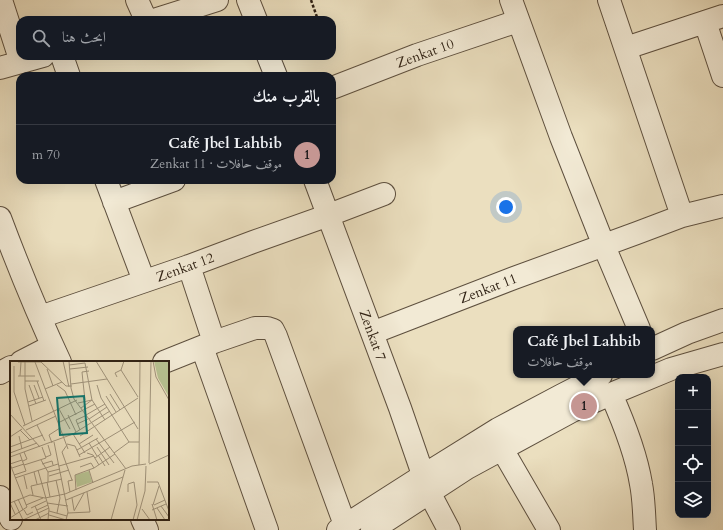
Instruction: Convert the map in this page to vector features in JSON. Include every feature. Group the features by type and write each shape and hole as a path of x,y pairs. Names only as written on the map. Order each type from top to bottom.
{"street":[{"path":"1,0 16,46"},
{"path":"137,0 144,16"},
{"path":"167,16 217,0"},
{"path":"248,0 254,16"},
{"path":"609,0 682,216"},
{"path":"515,6 560,137 604,246 639,326"},
{"name":"Zenkat 10","path":"336,86 418,55 515,6"},
{"path":"626,48 714,19 723,76"},
{"path":"0,68 28,60"},
{"path":"63,60 68,72"},
{"path":"270,60 274,72"},
{"path":"107,184 144,281"},
{"path":"114,202 163,184"},
{"name":"Zenkat 7","path":"317,184 400,408 426,483 449,530"},
{"name":"Zenkat 12","path":"40,317 329,216 384,194"},
{"path":"604,246 682,216 723,206"},
{"path":"0,218 7,261 40,317 56,354 25,361"},
{"name":"Zenkat 11","path":"372,333 514,278 604,246"},
{"path":"189,266 208,345 267,530"},
{"path":"655,348 687,333 723,320"},
{"path":"167,361 255,328 267,328 273,330 341,527 426,483 467,468 572,412 611,394 637,378"},
{"path":"656,366 671,369 723,354"},
{"path":"0,373 10,368"},
{"path":"372,530 426,483 498,429 595,378"},
{"path":"611,394 637,464 642,485 644,530"},
{"path":"502,449 549,530"},
{"path":"0,497 10,517"},
{"path":"12,520 17,530"},
{"path":"142,520 147,530"}],"path":[{"path":"311,0 317,16"}],"place":[{"name":"Café Jbel Lahbib","path":"584,406"}]}
